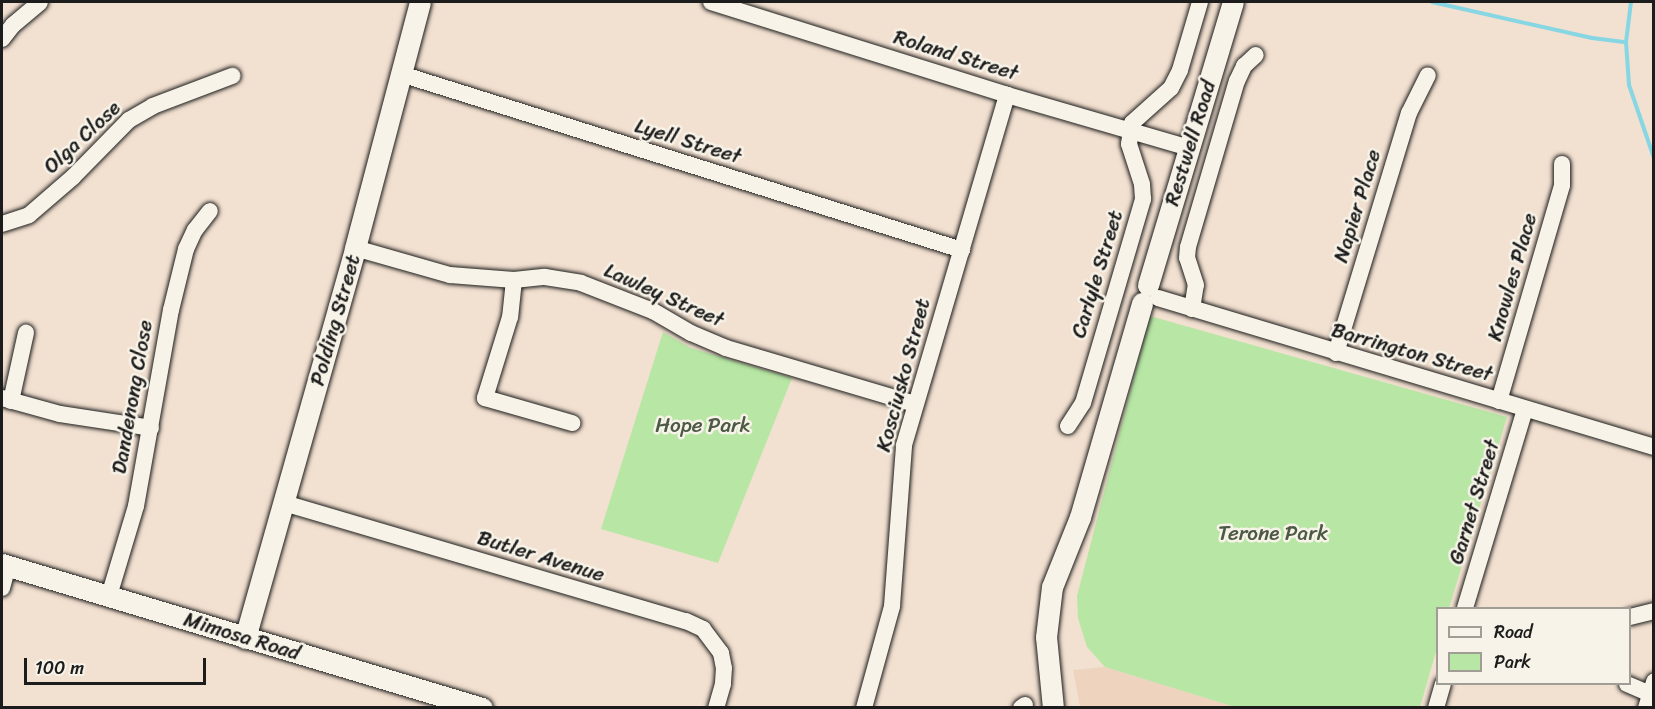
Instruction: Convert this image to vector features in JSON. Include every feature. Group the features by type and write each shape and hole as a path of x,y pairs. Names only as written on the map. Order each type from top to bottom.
{"main road":[{"name":"Polding Street","path":"245,638 355,248 420,2"},
{"name":"Restwell Road","path":"1068,708 1059,669 1057,636 1068,551 1150,295 1189,148 1233,2"},
{"name":"Restwell Road","path":"1053,708 1048,670 1048,612 1058,566 1068,551"},
{"name":"Mimosa Road","path":"5,565 482,708"}],"street":[{"path":"2,39 7,21 40,2"},
{"name":"Roland Street","path":"711,2 1007,95 1189,148"},
{"path":"1129,131 1134,119 1167,94 1176,80 1200,2"},
{"path":"1192,309 1196,285 1187,258 1188,247 1237,81 1244,66 1256,55"},
{"name":"Lyell Street","path":"401,74 962,250"},
{"name":"Napier Place","path":"1336,353 1409,112 1428,75"},
{"name":"Olga Close","path":"2,224 29,215 73,177 129,120 153,106 232,76"},
{"name":"Kosciusko Street","path":"864,708 892,606 901,469 915,404 1007,95"},
{"name":"Carlyle Street","path":"1068,426 1083,403 1143,199 1142,184 1129,144 1129,131"},
{"name":"Knowles Place","path":"1499,401 1562,185 1562,164"},
{"name":"Dandenong Close","path":"109,596 136,506 171,310 186,249 195,230 210,211"},
{"name":"Lawley Street","path":"355,248 450,274 514,280 545,277 581,283 653,311 691,333 726,348 915,404"},
{"path":"514,280 510,317 485,398 572,423"},
{"name":"Barrington Street","path":"1150,295 1653,447"},
{"path":"26,333 6,400 60,414 151,428"},
{"name":"Garnet Street","path":"1466,607 1525,409"},
{"name":"Butler Avenue","path":"284,503 686,621 703,629 718,647 724,668 723,684 716,708"},
{"path":"2,588 5,565"},
{"path":"1631,616 1653,611"},
{"path":"1436,708 1443,685"},
{"path":"1629,685 1650,694"}],"shaded area":[{"path":"1105,667 1235,707 1080,707 1073,670"}],"green space":[{"name":"Terone Park","path":"1150,316 1507,417 1449,607 1436,607 1436,651 1420,707 1235,707 1105,667 1087,647 1078,618 1077,596"},
{"name":"Hope Park","path":"663,332 691,348 792,378 718,563 601,529"}],"waterway":[{"path":"1432,2 1592,38 1626,42"},
{"path":"1631,2 1626,42 1629,85 1654,158"}]}
